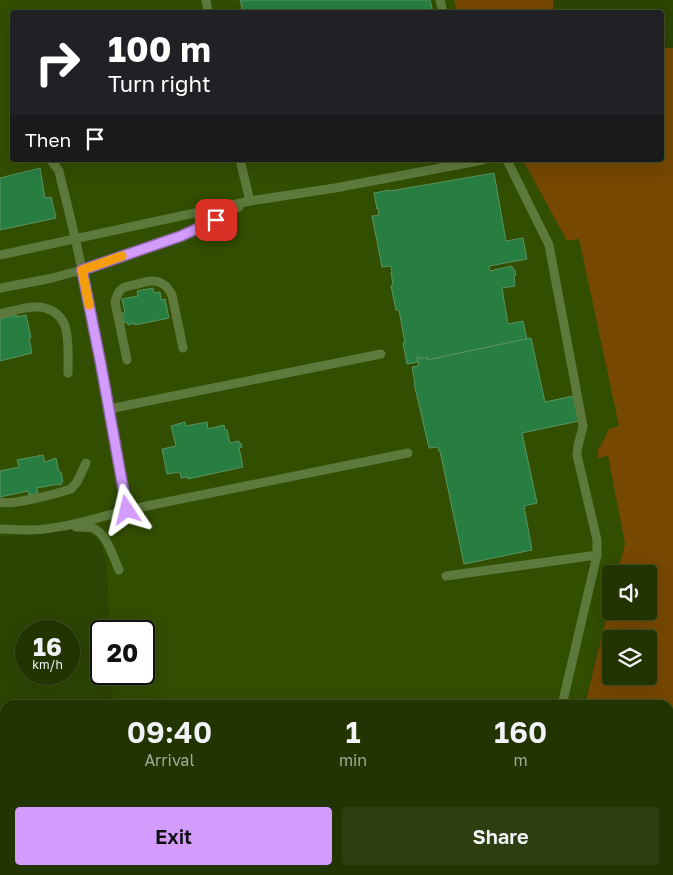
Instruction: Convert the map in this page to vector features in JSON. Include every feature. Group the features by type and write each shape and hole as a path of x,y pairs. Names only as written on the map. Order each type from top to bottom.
{"lane":[{"path":"52,162 59,171 82,270 127,510"},
{"path":"240,162 250,201"},
{"path":"0,255 250,201 335,188 472,162"},
{"path":"508,162 549,245 583,426 581,438 577,446 577,455 597,540 597,555 563,700"},
{"path":"0,288 48,279 82,270 181,236 216,220 250,201"},
{"path":"127,360 116,298 122,289 147,281 153,280 163,283 169,289 172,295 183,348"},
{"path":"0,314 39,306 55,312 63,322 66,330 68,373"},
{"path":"109,409 381,354"},
{"path":"0,529 32,530 64,526 127,510 408,453"},
{"path":"0,502 13,502 71,489 77,482 86,463"},
{"path":"64,526 94,528 107,543 119,570"},
{"path":"446,576 597,555"}],"shaded area":[{"path":"0,0 454,0 456,10 10,10 10,162 524,162 567,241 579,239 619,427 604,437 603,444 598,450 598,457 608,456 625,544 619,565 602,565 602,620 606,620 586,700 113,700 112,685 155,685 155,620 109,620 105,557 100,543 91,534 74,530 0,537"},
{"path":"454,0 553,0 553,10 456,10"},
{"path":"664,48 673,48 673,700 586,700 602,636 602,685 657,685 657,630 603,630 606,620 657,620 657,565 619,565 625,544 608,456 598,458 598,450 609,429 619,426 579,239 567,241 524,162 664,162"}],"building":[{"path":"240,0 430,0 432,10 242,10"},
{"path":"40,168 45,198 51,197 56,218 0,230 0,178"},
{"path":"494,173 506,241 523,238 527,259 489,266 490,271 512,266 513,270 515,270 515,286 502,288 508,324 523,321 527,339 427,360 427,357 420,359 417,357 418,362 407,364 399,310 396,310 391,286 393,285 391,266 382,267 372,216 379,215 374,193"},
{"path":"153,288 154,293 160,292 161,300 165,299 169,318 135,325 135,323 128,325 127,322 124,323 122,313 125,313 122,299 138,296 137,291"},
{"path":"17,315 17,317 26,315 32,353 0,361 0,319"},
{"path":"531,338 545,402 573,396 579,421 522,433 537,503 524,506 532,550 464,564 440,451 438,447 429,448 412,367 419,366 417,357 420,359 427,357 427,360"},
{"path":"185,422 186,426 207,422 208,429 224,425 230,443 239,441 239,444 241,443 242,447 239,448 243,467 188,479 188,477 181,478 180,472 167,474 162,449 176,446 171,426"},
{"path":"43,455 45,462 56,458 59,472 61,472 62,484 37,488 38,492 36,495 29,495 28,491 0,497 0,471 19,467 17,460"}],"slow traffic":[{"path":"89,305 82,270 122,256"}],"route":[{"path":"127,510 82,270 181,236 216,220"}]}
